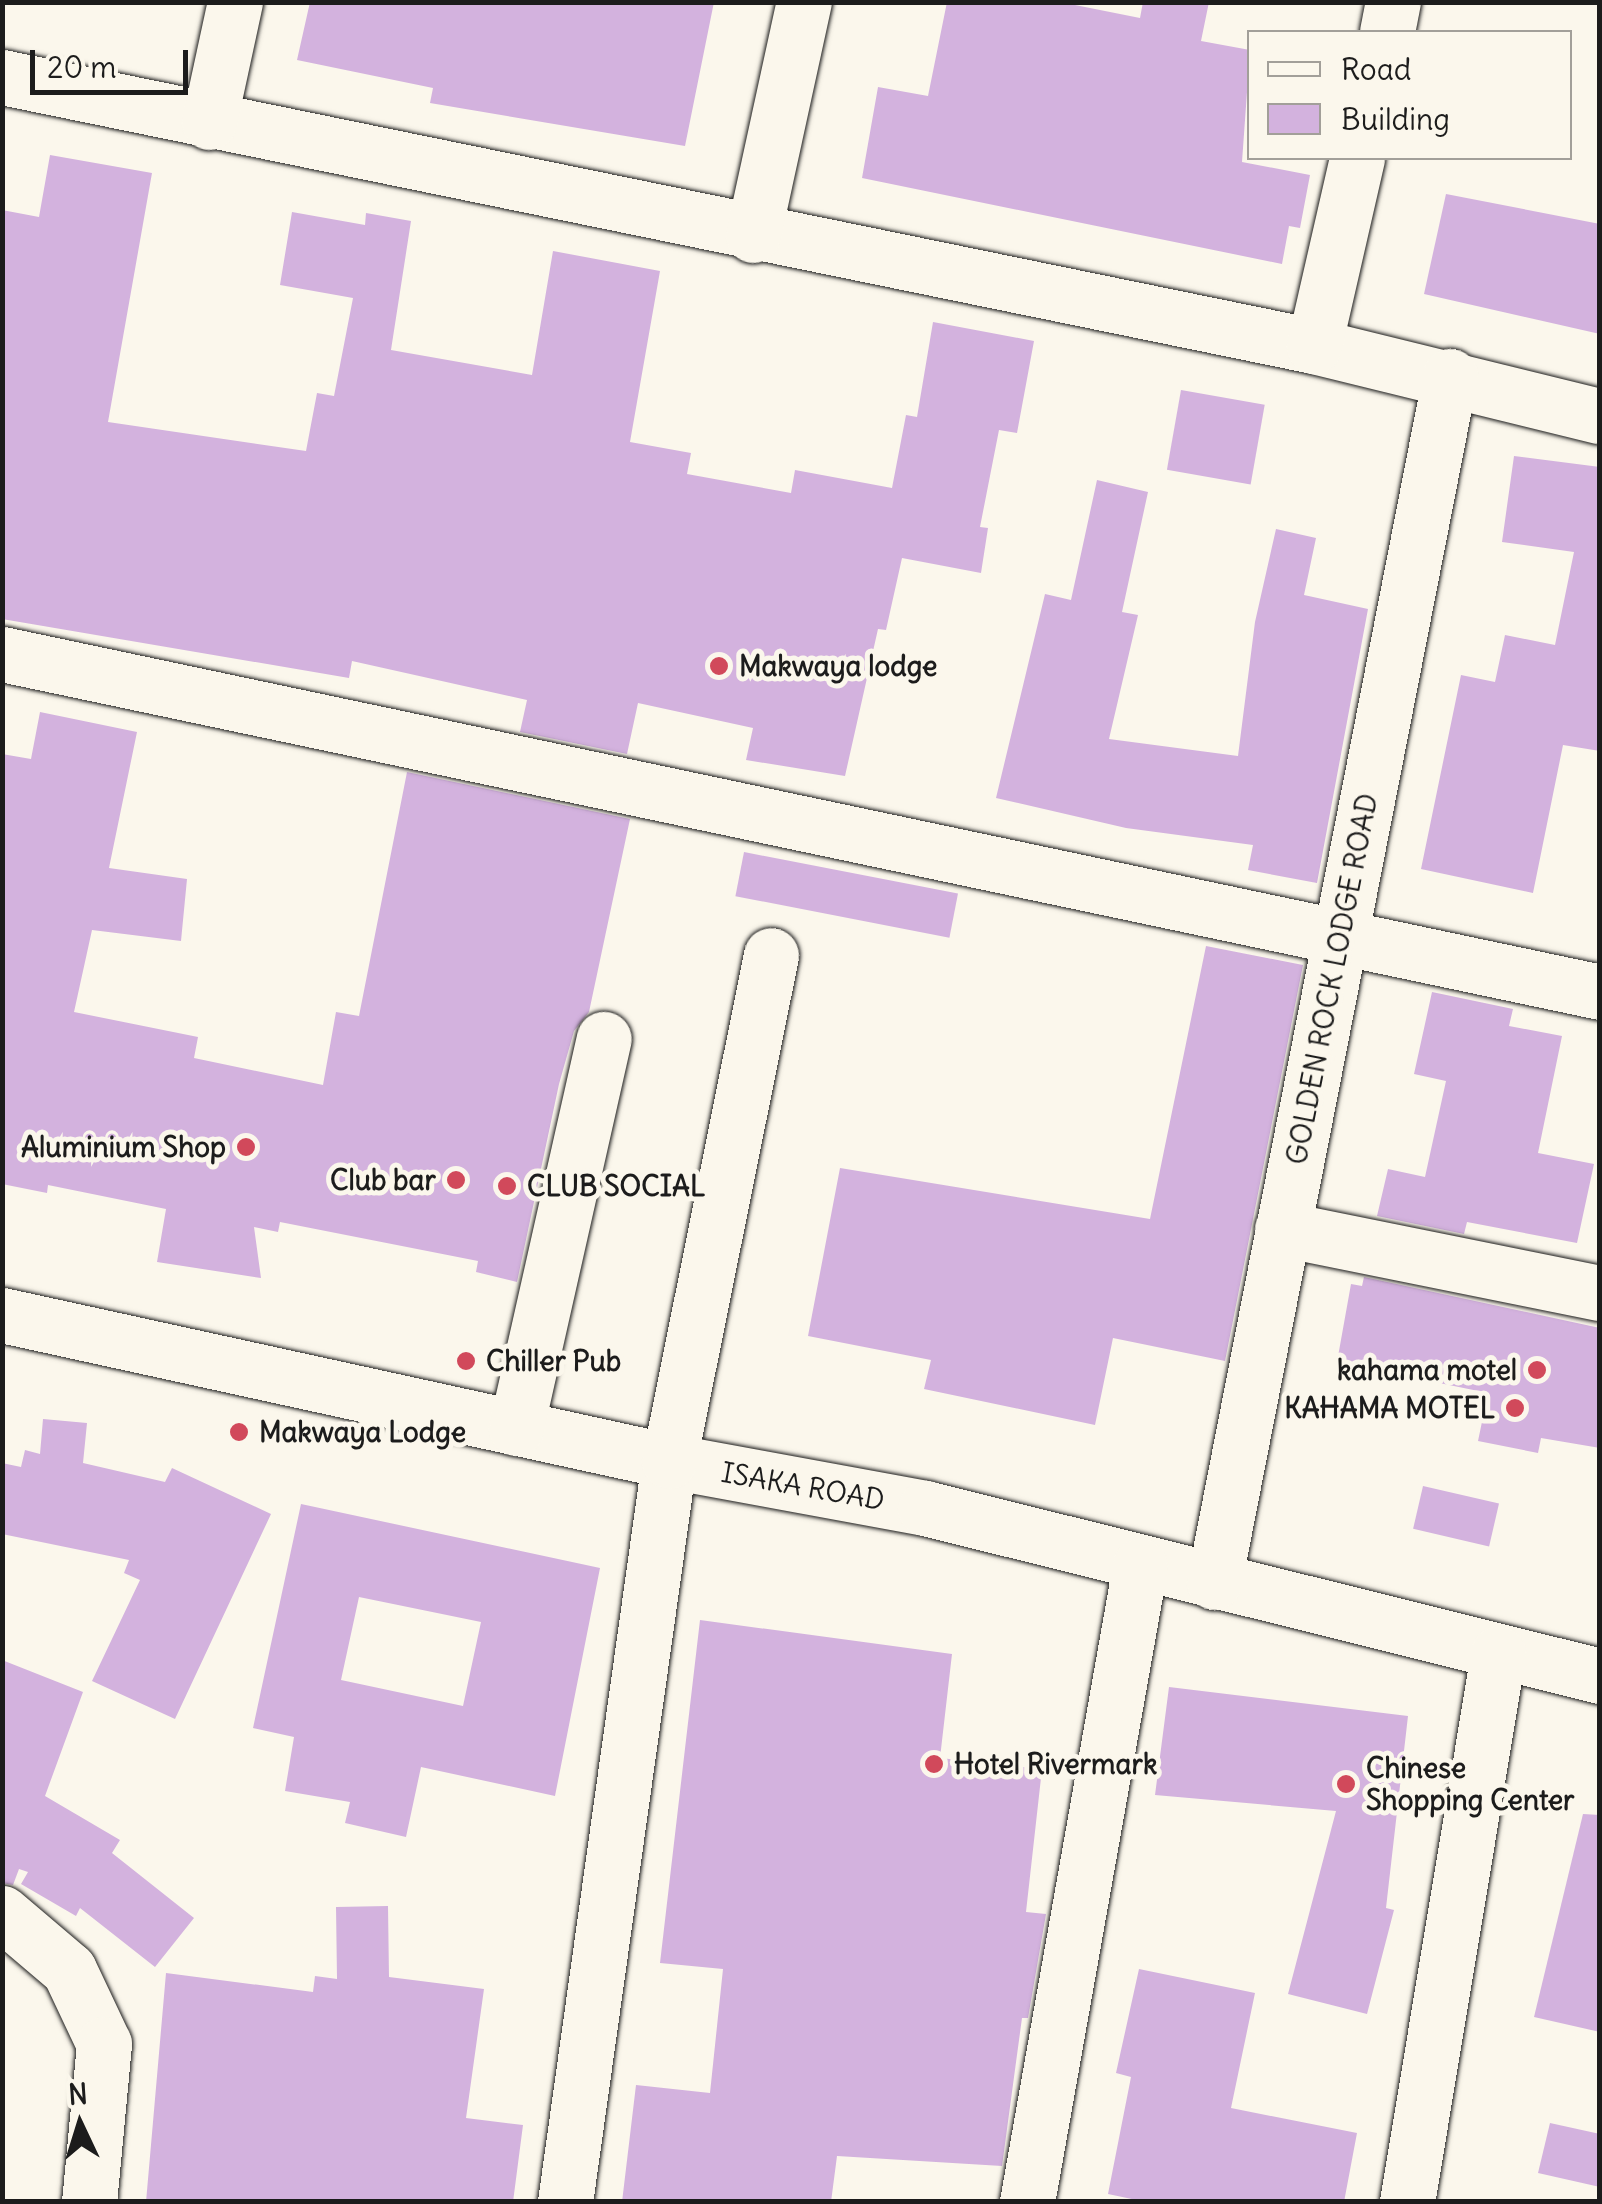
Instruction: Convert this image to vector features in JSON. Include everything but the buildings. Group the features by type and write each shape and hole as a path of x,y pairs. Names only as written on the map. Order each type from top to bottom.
{"street":[{"path":"209,122 235,2"},
{"path":"754,235 804,2"},
{"path":"1387,30 1394,2"},
{"path":"2,76 754,235 1314,346 1450,376 1600,416"},
{"path":"1314,346 1358,160"},
{"name":"GOLDEN ROCK LODGE ROAD","path":"1214,1582 1450,376"},
{"path":"2,654 1341,932 1600,992"},
{"path":"565,2202 669,1461 771,955"},
{"path":"516,1428 604,1039"},
{"path":"1282,1229 1600,1292"},
{"name":"ISAKA ROAD","path":"2,1315 669,1461 924,1508 1140,1566 1600,1676"},
{"path":"1027,2202 1140,1566"},
{"path":"1406,2202 1498,1654"},
{"path":"2,1913 69,1970 104,2044 89,2202"}],"place":[{"name":"Makwaya lodge","path":"719,666"},
{"name":"Aluminium Shop","path":"246,1147"},
{"name":"Club bar","path":"456,1180"},
{"name":"CLUB SOCIAL","path":"507,1186"},
{"name":"Chiller Pub","path":"466,1361"},
{"name":"kahama motel","path":"1537,1370"},
{"name":"KAHAMA MOTEL","path":"1515,1408"},
{"name":"Makwaya Lodge","path":"239,1432"},
{"name":"Hotel Rivermark","path":"934,1764"},
{"name":"Chinese Shopping Center","path":"1346,1784"}]}
